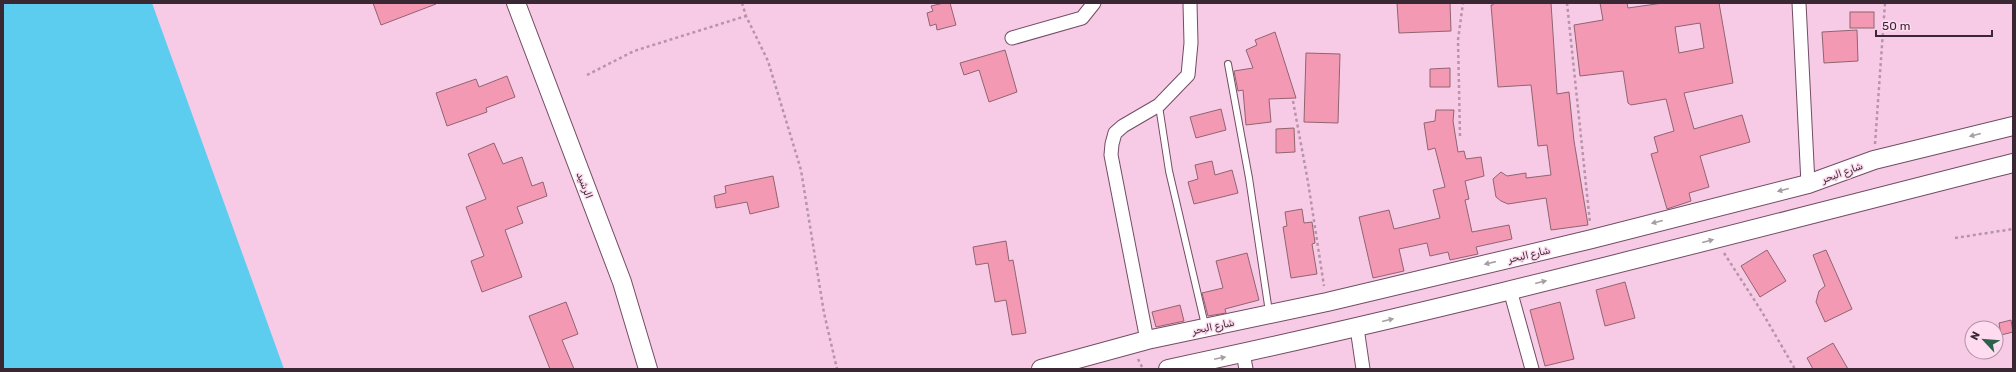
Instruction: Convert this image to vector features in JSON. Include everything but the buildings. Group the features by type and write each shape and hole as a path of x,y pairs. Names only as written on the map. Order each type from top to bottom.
{"main road":[{"name":"الرشيد","path":"516,3 622,282 648,369"},
{"name":"شارع البحر","path":"1042,369 1147,340 1327,302 1592,239 1808,184 1874,160 2013,126"},
{"path":"1168,369 1244,361 1357,328 2013,163"}],"street":[{"path":"1012,38 1082,18 1094,3"},
{"path":"1147,340 1112,155 1112,144 1115,133 1123,126 1158,105 1188,75 1191,43 1190,3"},
{"path":"1799,3 1808,184"},
{"path":"1510,290 1532,369"},
{"path":"1357,328 1363,369"}],"lane":[{"path":"1228,64 1249,178 1270,313"},
{"path":"1158,105 1169,170 1205,327"}],"path":[{"path":"742,3 746,16 768,61 801,170 824,313 837,369"},
{"path":"1460,136 1458,40 1463,3"},
{"path":"1567,3 1592,239"},
{"path":"1874,160 1885,3"},
{"path":"587,75 634,51 746,16"},
{"path":"1293,101 1308,182 1327,302"},
{"path":"1955,238 2013,229"},
{"path":"1715,239 1762,312 1795,369"}],"water":[{"path":"3,3 152,3 284,369 3,369"}]}
